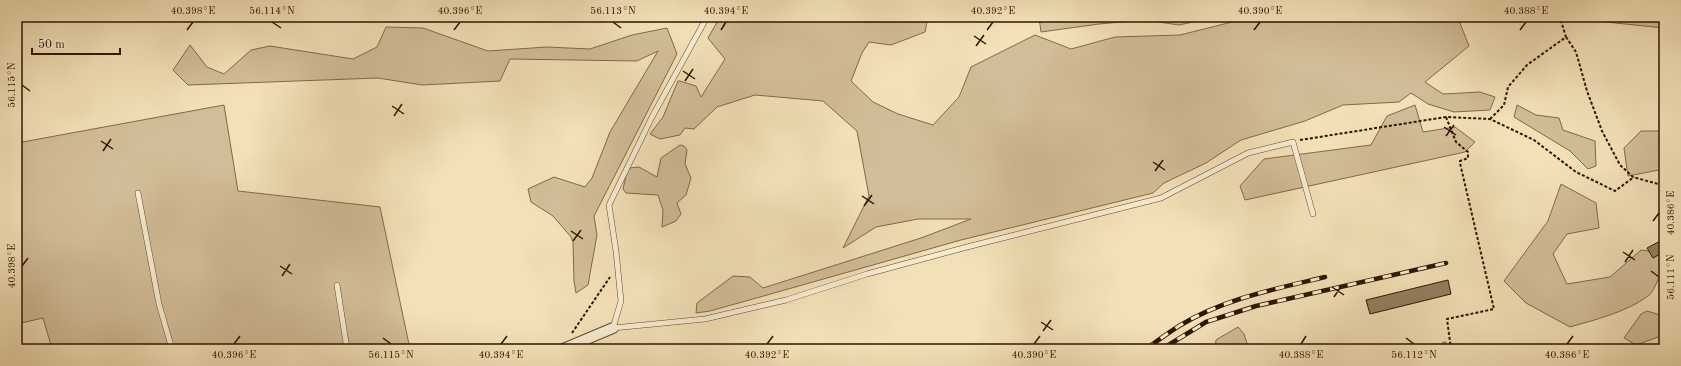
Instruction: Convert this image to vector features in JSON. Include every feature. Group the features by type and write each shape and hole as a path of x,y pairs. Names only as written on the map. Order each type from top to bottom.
{"street":[{"path":"562,349 613,328"}],"lane":[{"path":"707,17 652,117 609,204 621,301 613,328 705,319 786,300 867,274 966,247 1160,198 1248,153 1293,142 1313,214"},
{"path":"138,193 159,304 172,349"},
{"path":"337,285 347,349"}],"path":[{"path":"1566,17 1562,22 1566,37 1576,52 1587,91 1602,131 1620,165 1634,177 1658,184 1664,190"},
{"path":"1490,119 1504,105 1508,87 1527,65 1566,37"},
{"path":"1293,142 1446,117 1490,119 1534,140 1576,172 1616,192 1634,177"},
{"path":"1446,117 1456,142 1468,152 1468,158 1460,161 1460,163 1494,309 1447,319 1451,349"},
{"path":"570,337 608,282 610,275"}],"shaded area":[{"path":"720,17 858,17 864,22 927,22 925,32 891,45 869,42 862,53 851,81 873,102 898,114 933,125 959,97 971,67 1035,35 1071,49 1115,37 1180,35 1252,17 1458,18 1469,46 1425,82 1443,94 1480,92 1495,97 1490,110 1454,112 1428,104 1411,93 1399,102 1343,105 1305,121 1241,140 1206,163 1164,183 1153,193 961,240 710,311 696,313 697,303 733,276 750,277 763,288 921,238 971,219 918,219 876,227 843,248 869,196 857,131 823,101 755,95 717,107 694,129 685,128 680,135 660,139 650,134 663,117 678,81 696,86 701,97 725,59 708,38"},
{"path":"1039,17 1216,17 1179,25 1145,20 1099,24 1041,32"},
{"path":"1596,17 1664,17 1664,28 1596,21"},
{"path":"386,27 423,28 488,51 547,47 590,49 632,35 667,28 677,54 594,216 597,235 588,285 576,293 574,281 573,242 571,237 553,216 531,202 528,189 554,177 585,187 592,178 610,132 658,51 637,61 510,59 500,81 422,85 378,78 188,85 173,70 190,45 207,67 224,74 251,50 270,46 353,59 377,47"},
{"path":"224,105 238,191 380,207 410,349 52,349 43,318 17,324 17,143"},
{"path":"1415,105 1423,132 1455,127 1475,142 1465,152 1245,200 1240,186 1264,159 1371,145 1387,116"},
{"path":"1517,105 1536,115 1559,118 1563,130 1595,141 1596,166 1588,169 1570,151 1514,117"},
{"path":"1641,131 1664,131 1664,169 1628,176 1624,148"},
{"path":"680,145 684,146 687,150 685,164 691,178 686,195 677,203 681,214 676,221 662,227 663,210 658,195 626,193 623,189 627,172 630,168 639,167 657,177 661,158"},
{"path":"1561,184 1596,203 1599,228 1567,234 1553,254 1567,284 1610,277 1641,250 1664,253 1659,276 1654,289 1648,296 1640,302 1620,311 1570,327 1526,303 1504,281 1548,221"},
{"path":"1647,311 1664,316 1664,335 1636,345 1624,338 1641,314"},
{"path":"1238,327 1244,334 1249,349 1215,349 1216,340"},
{"path":"1443,342 1446,342 1447,349 1372,349 1409,344 1439,348"}],"building":[{"path":"1664,239 1664,252 1653,258 1647,248"},
{"path":"1448,280 1451,294 1370,314 1366,300"}],"railway":[{"path":"1162,349 1206,322 1256,306 1446,263"},
{"path":"1146,349 1179,326 1213,309 1250,296 1325,277"},
{"path":"1658,349 1664,348"}]}
